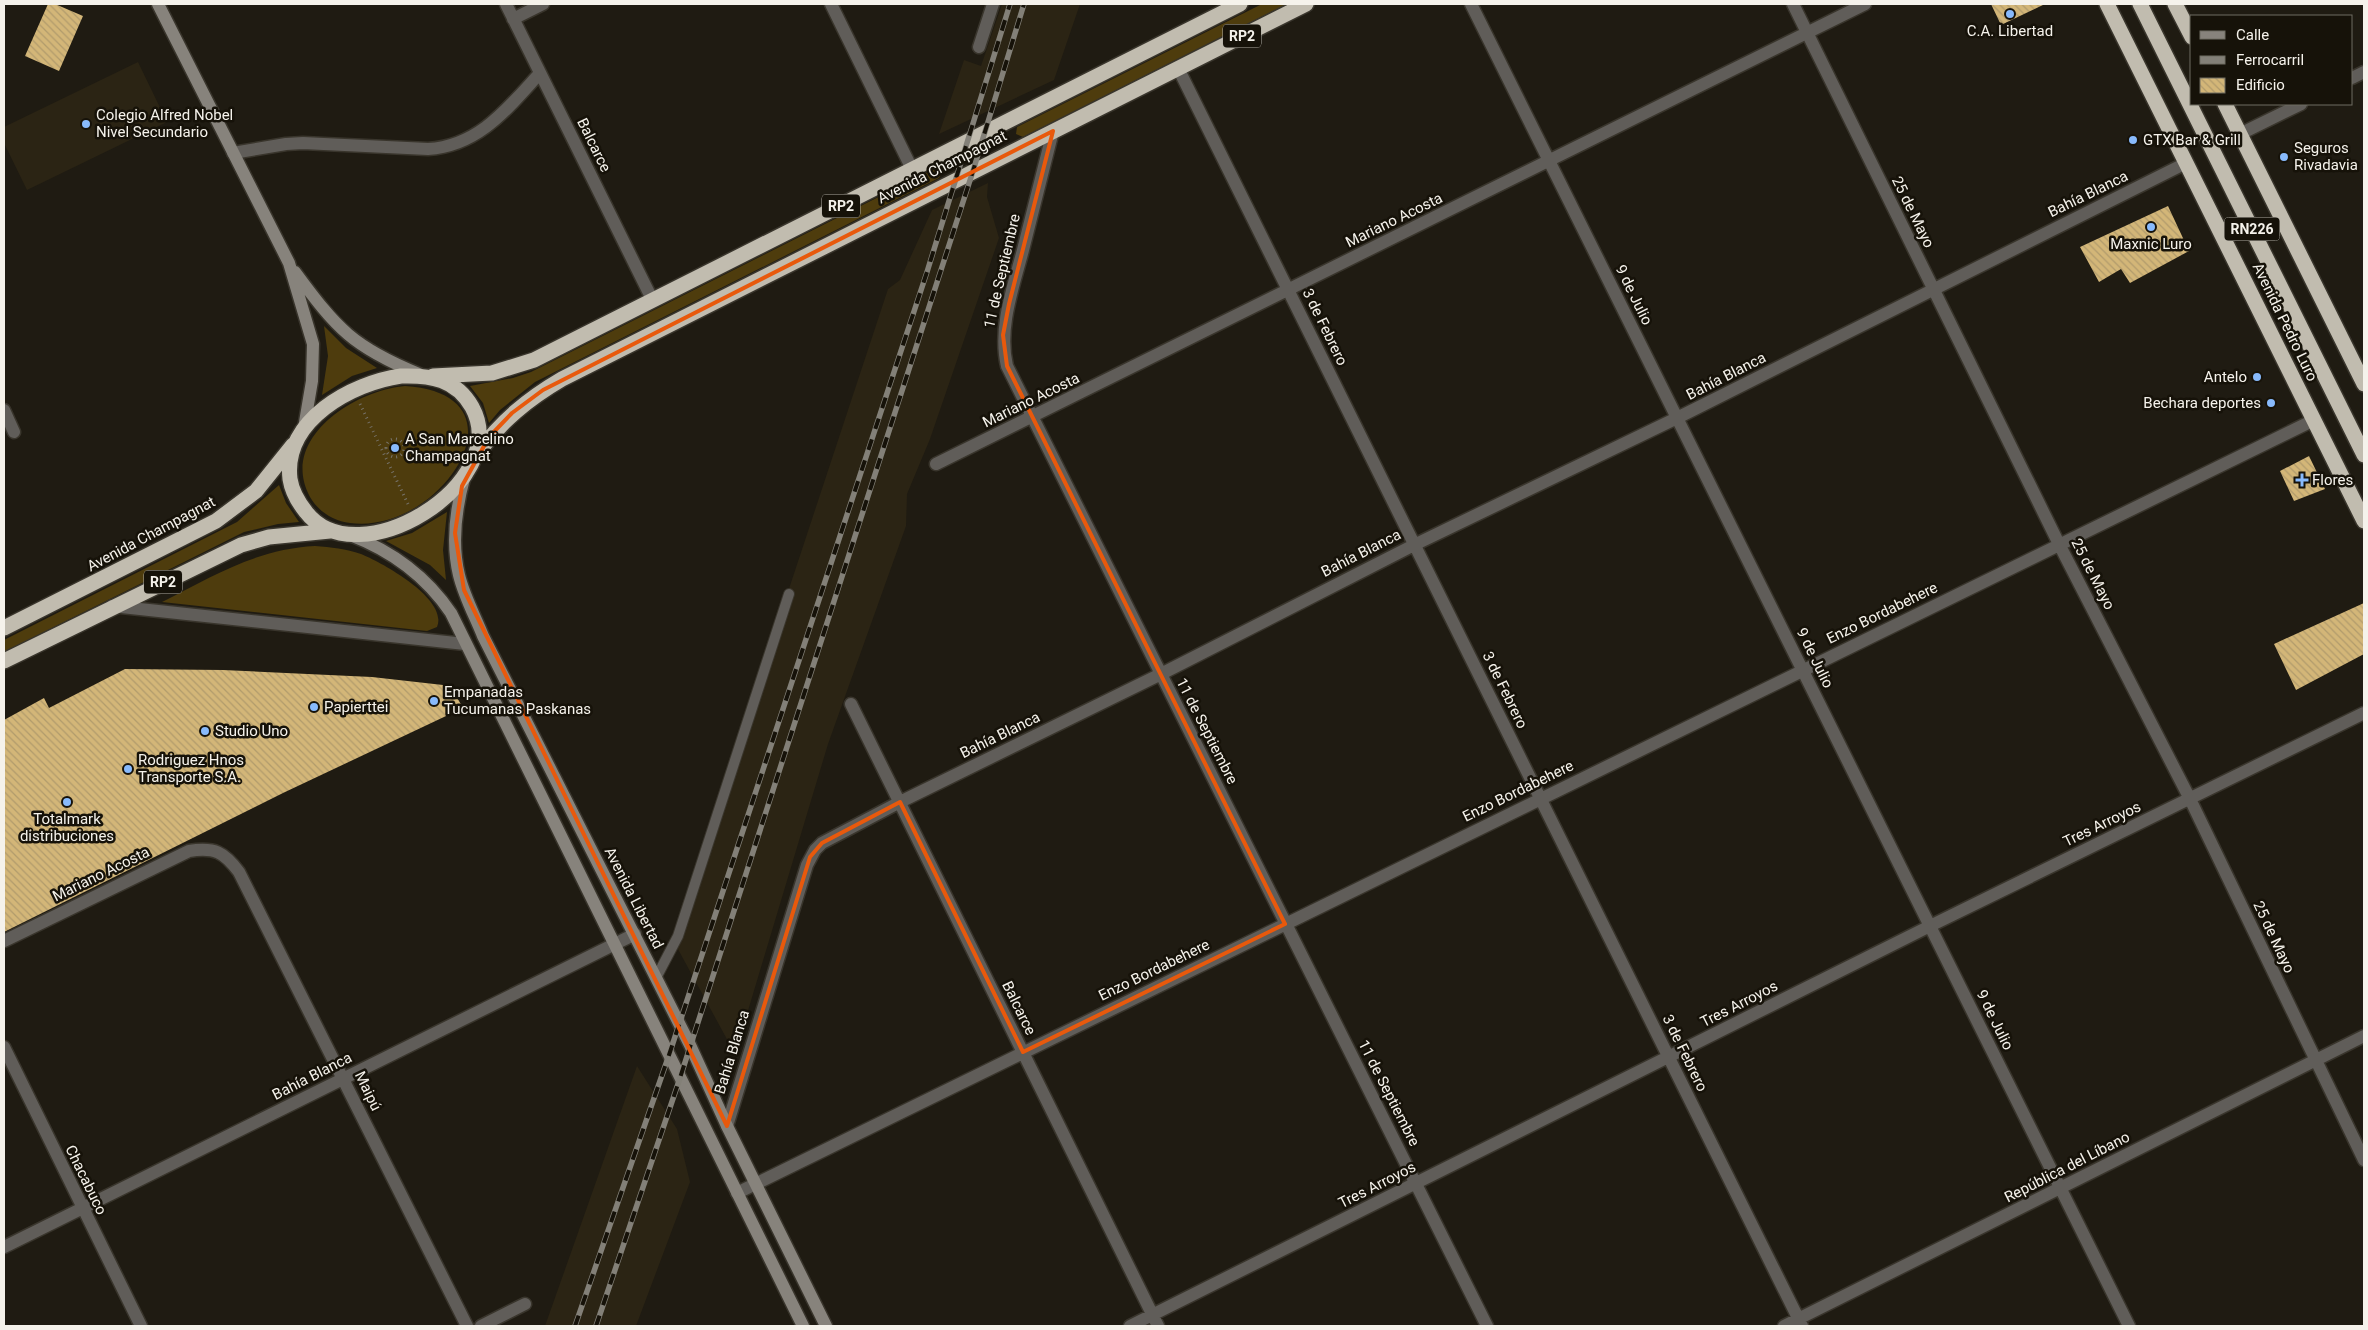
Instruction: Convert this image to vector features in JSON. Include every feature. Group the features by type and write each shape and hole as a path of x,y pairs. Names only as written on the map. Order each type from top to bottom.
{"highway":[{"name":"Avenida Champagnat","path":"427,376 492,373 521,365 653,301 1240,4"},
{"name":"Avenida Champagnat","path":"478,453 489,437 512,413 562,379 1306,4"},
{"name":"Avenida Pedro Luro","path":"2107,4 2364,521"},
{"name":"Avenida Pedro Luro","path":"2140,4 2190,105"},
{"path":"2176,4 2190,32"},
{"name":"Avenida Pedro Luro","path":"2190,105 2364,455"},
{"path":"2226,105 2364,384"},
{"path":"427,376 452,386 468,400 478,422 478,453"},
{"name":"RP2","path":"330,532 308,516 294,494 290,473 294,444 304,428 330,404 369,383 393,377 427,376"},
{"name":"Avenida Champagnat","path":"4,628 216,521 256,491 294,444"},
{"name":"RP2","path":"4,661 112,606 254,541 283,535 330,532 350,535 387,530 410,521 436,504 465,475 478,453"}],"main road":[{"path":"158,4 288,263 313,344 312,381 304,428"},
{"path":"288,263 330,318 350,339 377,356 427,376"},
{"name":"Avenida Libertad","path":"465,475 458,501 456,533 458,573 464,590 488,645 635,934 826,1326"},
{"path":"350,535 391,555 430,585 451,613 464,644 616,944 803,1326"}],"street":[{"name":"Balcarce","path":"506,4 653,301"},
{"path":"513,19 543,4"},
{"path":"831,4 912,169"},
{"path":"980,47 993,4"},
{"name":"9 de Julio","path":"1471,4 2129,1326"},
{"name":"25 de Mayo","path":"1793,4 2059,544 2190,799 2364,1160"},
{"name":"Mariano Acosta","path":"936,464 1865,4"},
{"name":"3 de Febrero","path":"1178,68 1801,1323"},
{"path":"233,153 303,143 428,149 448,146 472,138 492,124 540,73"},
{"path":"2240,134 2299,105"},
{"name":"11 de Septiembre","path":"1053,131 1003,335 1003,351 1006,366 1487,1326"},
{"name":"Bahía Blanca","path":"727,1126 810,857 822,844 900,802 1161,674 1414,545 1677,418 2186,163"},
{"path":"4,410 14,432"},
{"name":"Enzo Bordabehere","path":"737,1193 2314,420"},
{"path":"112,606 464,644"},
{"name":"Balcarce","path":"851,704 1155,1321"},
{"name":"Tres Arroyos","path":"1130,1326 1155,1321 1416,1184 1930,926 2364,713"},
{"name":"Mariano Acosta","path":"4,941 170,858 204,848 217,851"},
{"name":"Maipú","path":"217,851 228,858 239,872 467,1326"},
{"name":"Bahía Blanca","path":"4,1247 635,934"},
{"name":"República del Líbano","path":"1784,1326 1801,1323 2060,1188 2364,1036"},
{"name":"Chacabuco","path":"4,1047 141,1326"},
{"path":"481,1326 525,1304"}],"lane":[{"path":"656,978 678,936 789,594"}],"path":[{"path":"358,399 386,453 410,509"},
{"path":"391,440 399,440 403,444 402,453 398,456 386,453 387,444 391,440"}],"highlighted area":[{"path":"1053,131 1009,304 1003,335 1007,366 1285,924 1023,1052 900,802 822,843 810,857 727,1126 464,590 455,533 462,486 489,437 512,413 543,390"}],"shaded area":[{"path":"1002,4 1080,4 1054,80 939,134 964,60 981,66"},
{"path":"1262,4 1287,4 1023,137 1016,134 1017,127"},
{"name":"Colegio Alfred Nobel Nivel Secundario","path":"138,62 167,122 27,190 4,143 4,127"},
{"path":"934,169 941,174 939,178 535,382 500,410 489,423 483,403 470,386 513,378 531,372"},
{"path":"988,183 987,197 999,238 930,439 907,494 906,526 828,744 735,1054 673,940 888,289 900,280 932,210"},
{"path":"324,326 346,348 377,368 352,376 322,395 328,356"},
{"path":"405,386 443,395 463,412 468,436 460,462 441,487 415,508 384,521 350,523 338,520 327,514 317,507 310,497 303,475 304,455 313,437 327,421 345,407 386,389"},
{"path":"279,485 286,503 299,522 278,524 244,532 4,652 4,640 237,522"},
{"path":"447,512 443,550 446,580 430,565 386,541 412,533"},
{"path":"315,546 338,548 361,554 397,573 424,594 433,605 438,616 437,627 427,631 162,602 236,565 255,558 294,548"},
{"path":"637,1066 677,1129 690,1182 636,1326 545,1326"}],"building":[{"path":"48,4 55,4 83,16 59,71 25,56"},
{"name":"C.A. Libertad","path":"1991,4 2045,4 2001,25"},
{"name":"Maxnic Luro","path":"2168,206 2189,251 2130,283 2121,269 2099,282 2080,247"},
{"name":"Flores","path":"2309,456 2325,489 2294,501 2280,471"},
{"path":"2364,603 2364,654 2296,690 2274,644"},
{"path":"125,669 223,670 372,677 443,685 455,694 463,708 283,793 4,932 4,720 44,698 49,708"}],"railway":[{"path":"575,1326 669,1055 927,272 1010,4"},
{"path":"596,1326 680,1078 973,171 1024,4"}],"place":[{"name":"C.A. Libertad","path":"2010,14"},
{"name":"Colegio Alfred Nobel Nivel Secundario","path":"86,124"},
{"name":"GTX Bar & Grill","path":"2133,140"},
{"name":"Seguros Rivadavia","path":"2284,157"},
{"name":"Maxnic Luro","path":"2151,227"},
{"name":"Antelo","path":"2257,377"},
{"name":"Bechara deportes","path":"2271,403"},
{"name":"A San Marcelino Champagnat","path":"395,448"},
{"name":"Flores","path":"2302,480"},
{"name":"Empanadas Tucumanas Paskanas","path":"434,701"},
{"name":"Papierttei","path":"314,707"},
{"name":"Studio Uno","path":"205,731"},
{"name":"Rodriguez Hnos Transporte S.A.","path":"128,769"},
{"name":"Totalmark distribuciones","path":"67,802"}]}
